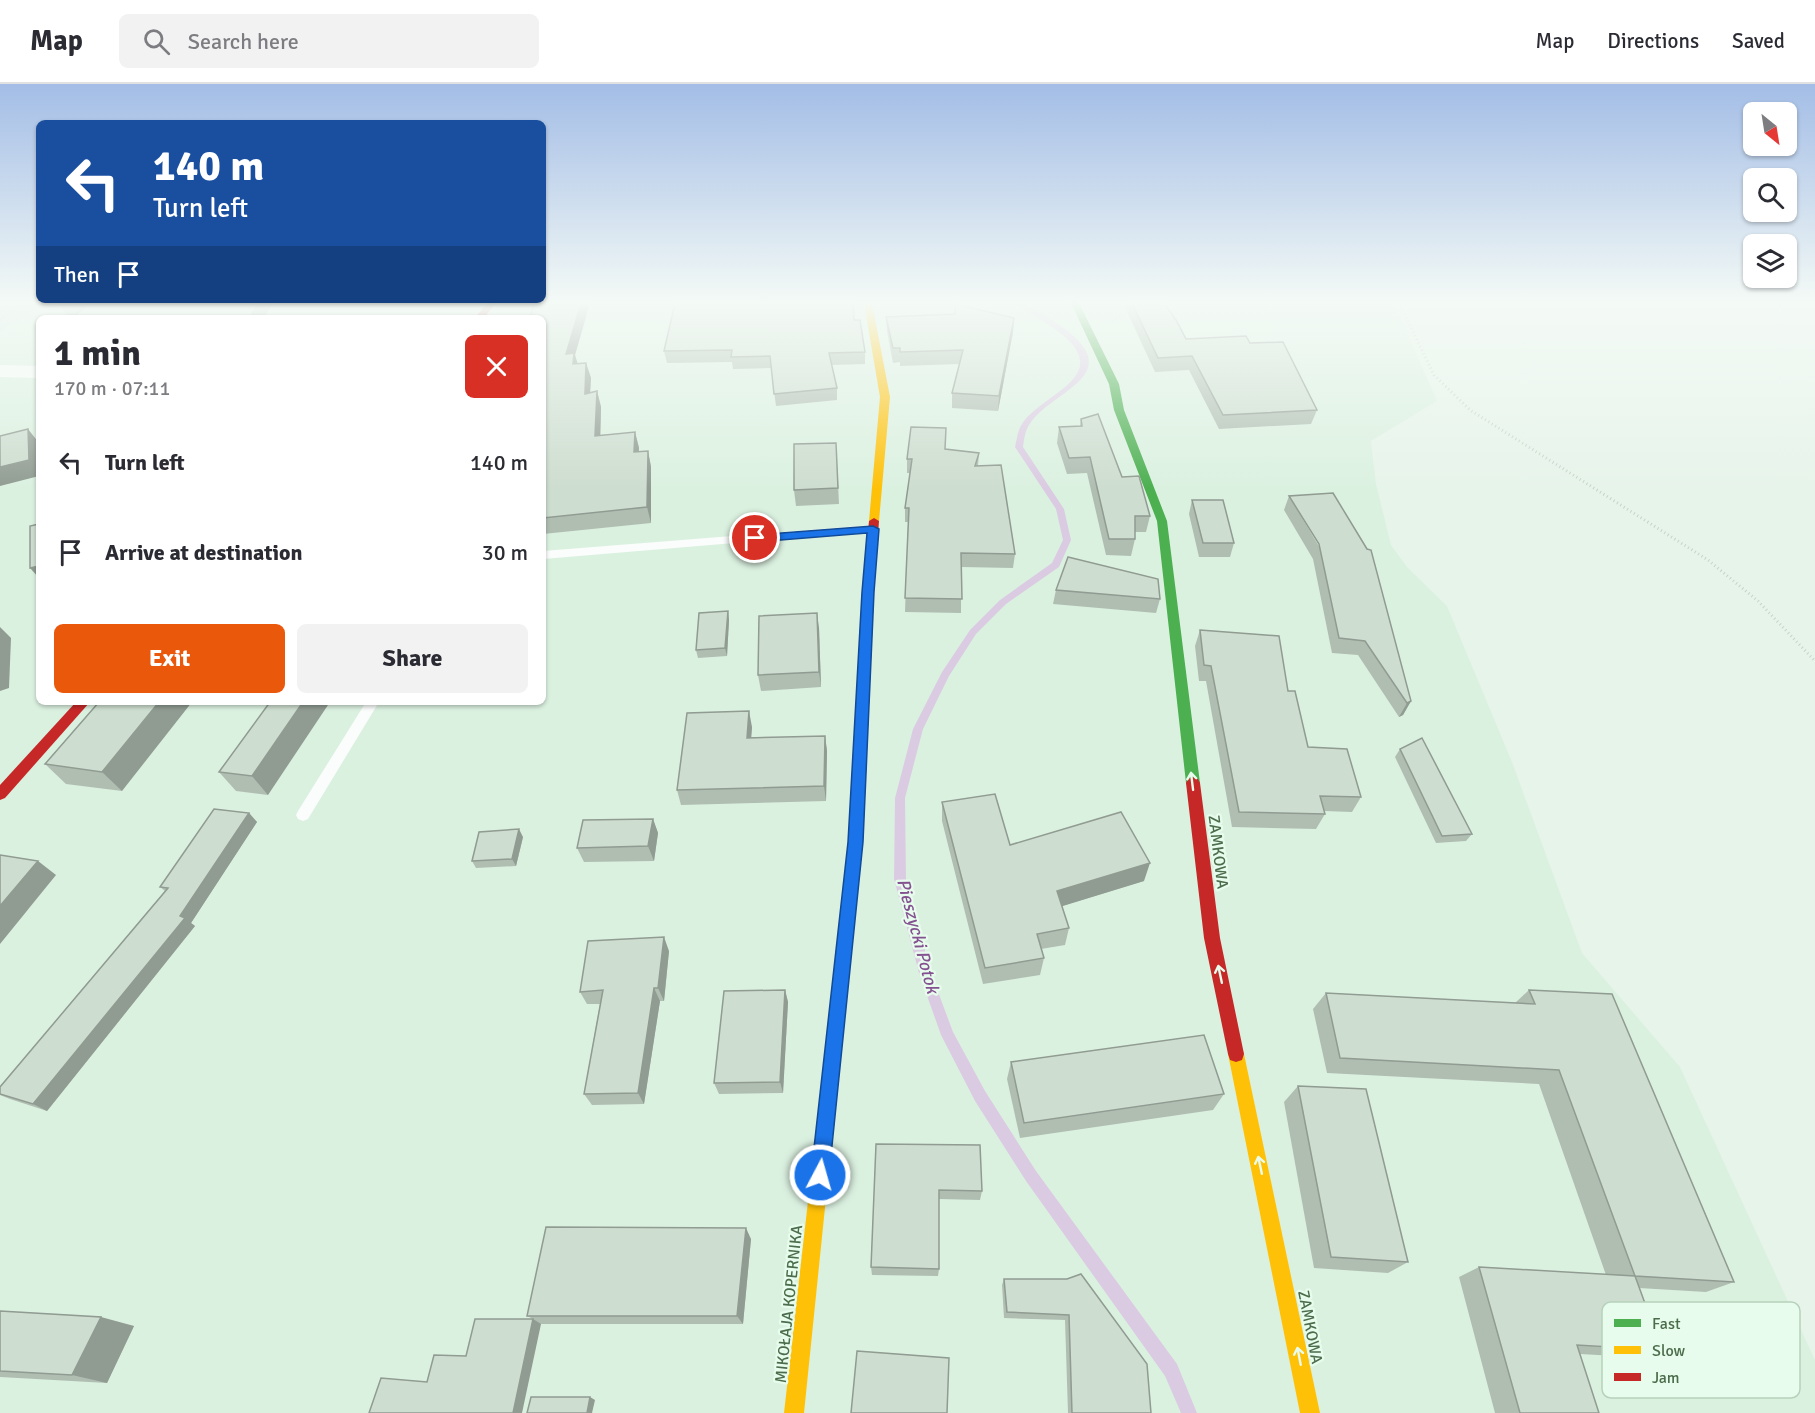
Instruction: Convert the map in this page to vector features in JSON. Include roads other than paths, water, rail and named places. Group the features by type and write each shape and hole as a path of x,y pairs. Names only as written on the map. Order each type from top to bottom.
{"street":[{"name":"MIKOŁAJA KOPERNIKA","path":"794,1413 856,842 868,592 885,397 879,365"},
{"name":"ZAMKOWA","path":"1105,365 1114,384 1119,410 1162,521 1212,938 1311,1413"},
{"path":"0,371 36,372"},
{"path":"0,794 81,705"}],"lane":[{"path":"546,555 873,529"},
{"path":"303,815 371,705"}],"waterway":[{"name":"Pieszycki Potok","path":"1085,365 1078,379 1028,421 1019,447 1060,509 1067,540 1056,565 1003,602 973,632 945,675 918,729 900,798 900,879 925,973 947,1035 980,1096 1031,1176 1171,1370 1189,1413"}]}
